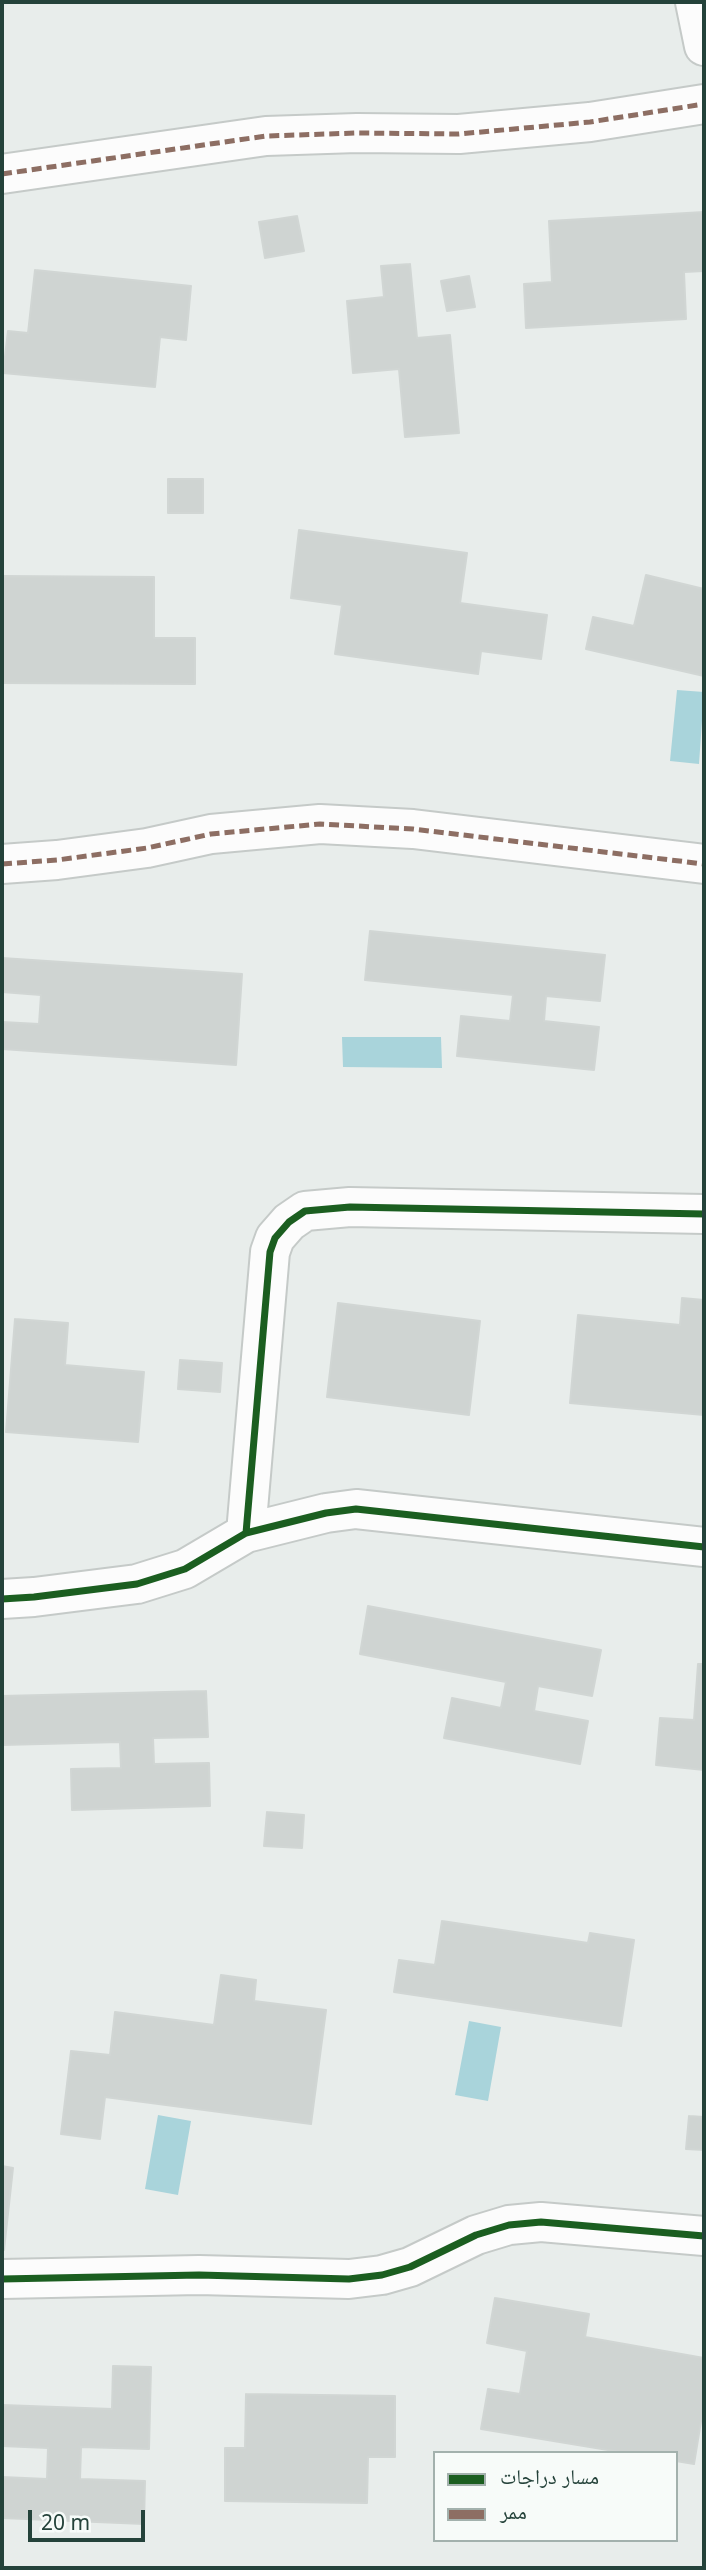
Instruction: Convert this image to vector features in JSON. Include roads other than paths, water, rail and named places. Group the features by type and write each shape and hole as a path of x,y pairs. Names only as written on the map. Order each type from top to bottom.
{"street":[{"path":"695,2 704,46"},
{"path":"2,174 266,136 460,134 590,122 704,104"},
{"path":"2,864 147,848 211,834 320,824 413,829 704,864"},
{"path":"246,1533 270,1252 275,1238 289,1222 305,1210 329,1207 704,1214"},
{"path":"2,1599 136,1584 185,1569 246,1533 326,1513 356,1509 704,1547"},
{"path":"2,2279 199,2275 349,2279 383,2275 410,2267 476,2235 509,2225 541,2222 704,2236"}],"water":[{"path":"677,690 704,692 699,764 670,761"},
{"path":"342,1037 441,1037 442,1068 343,1067"},
{"path":"469,2021 501,2027 488,2101 455,2095"},
{"path":"158,2115 191,2121 178,2195 145,2189"}]}
